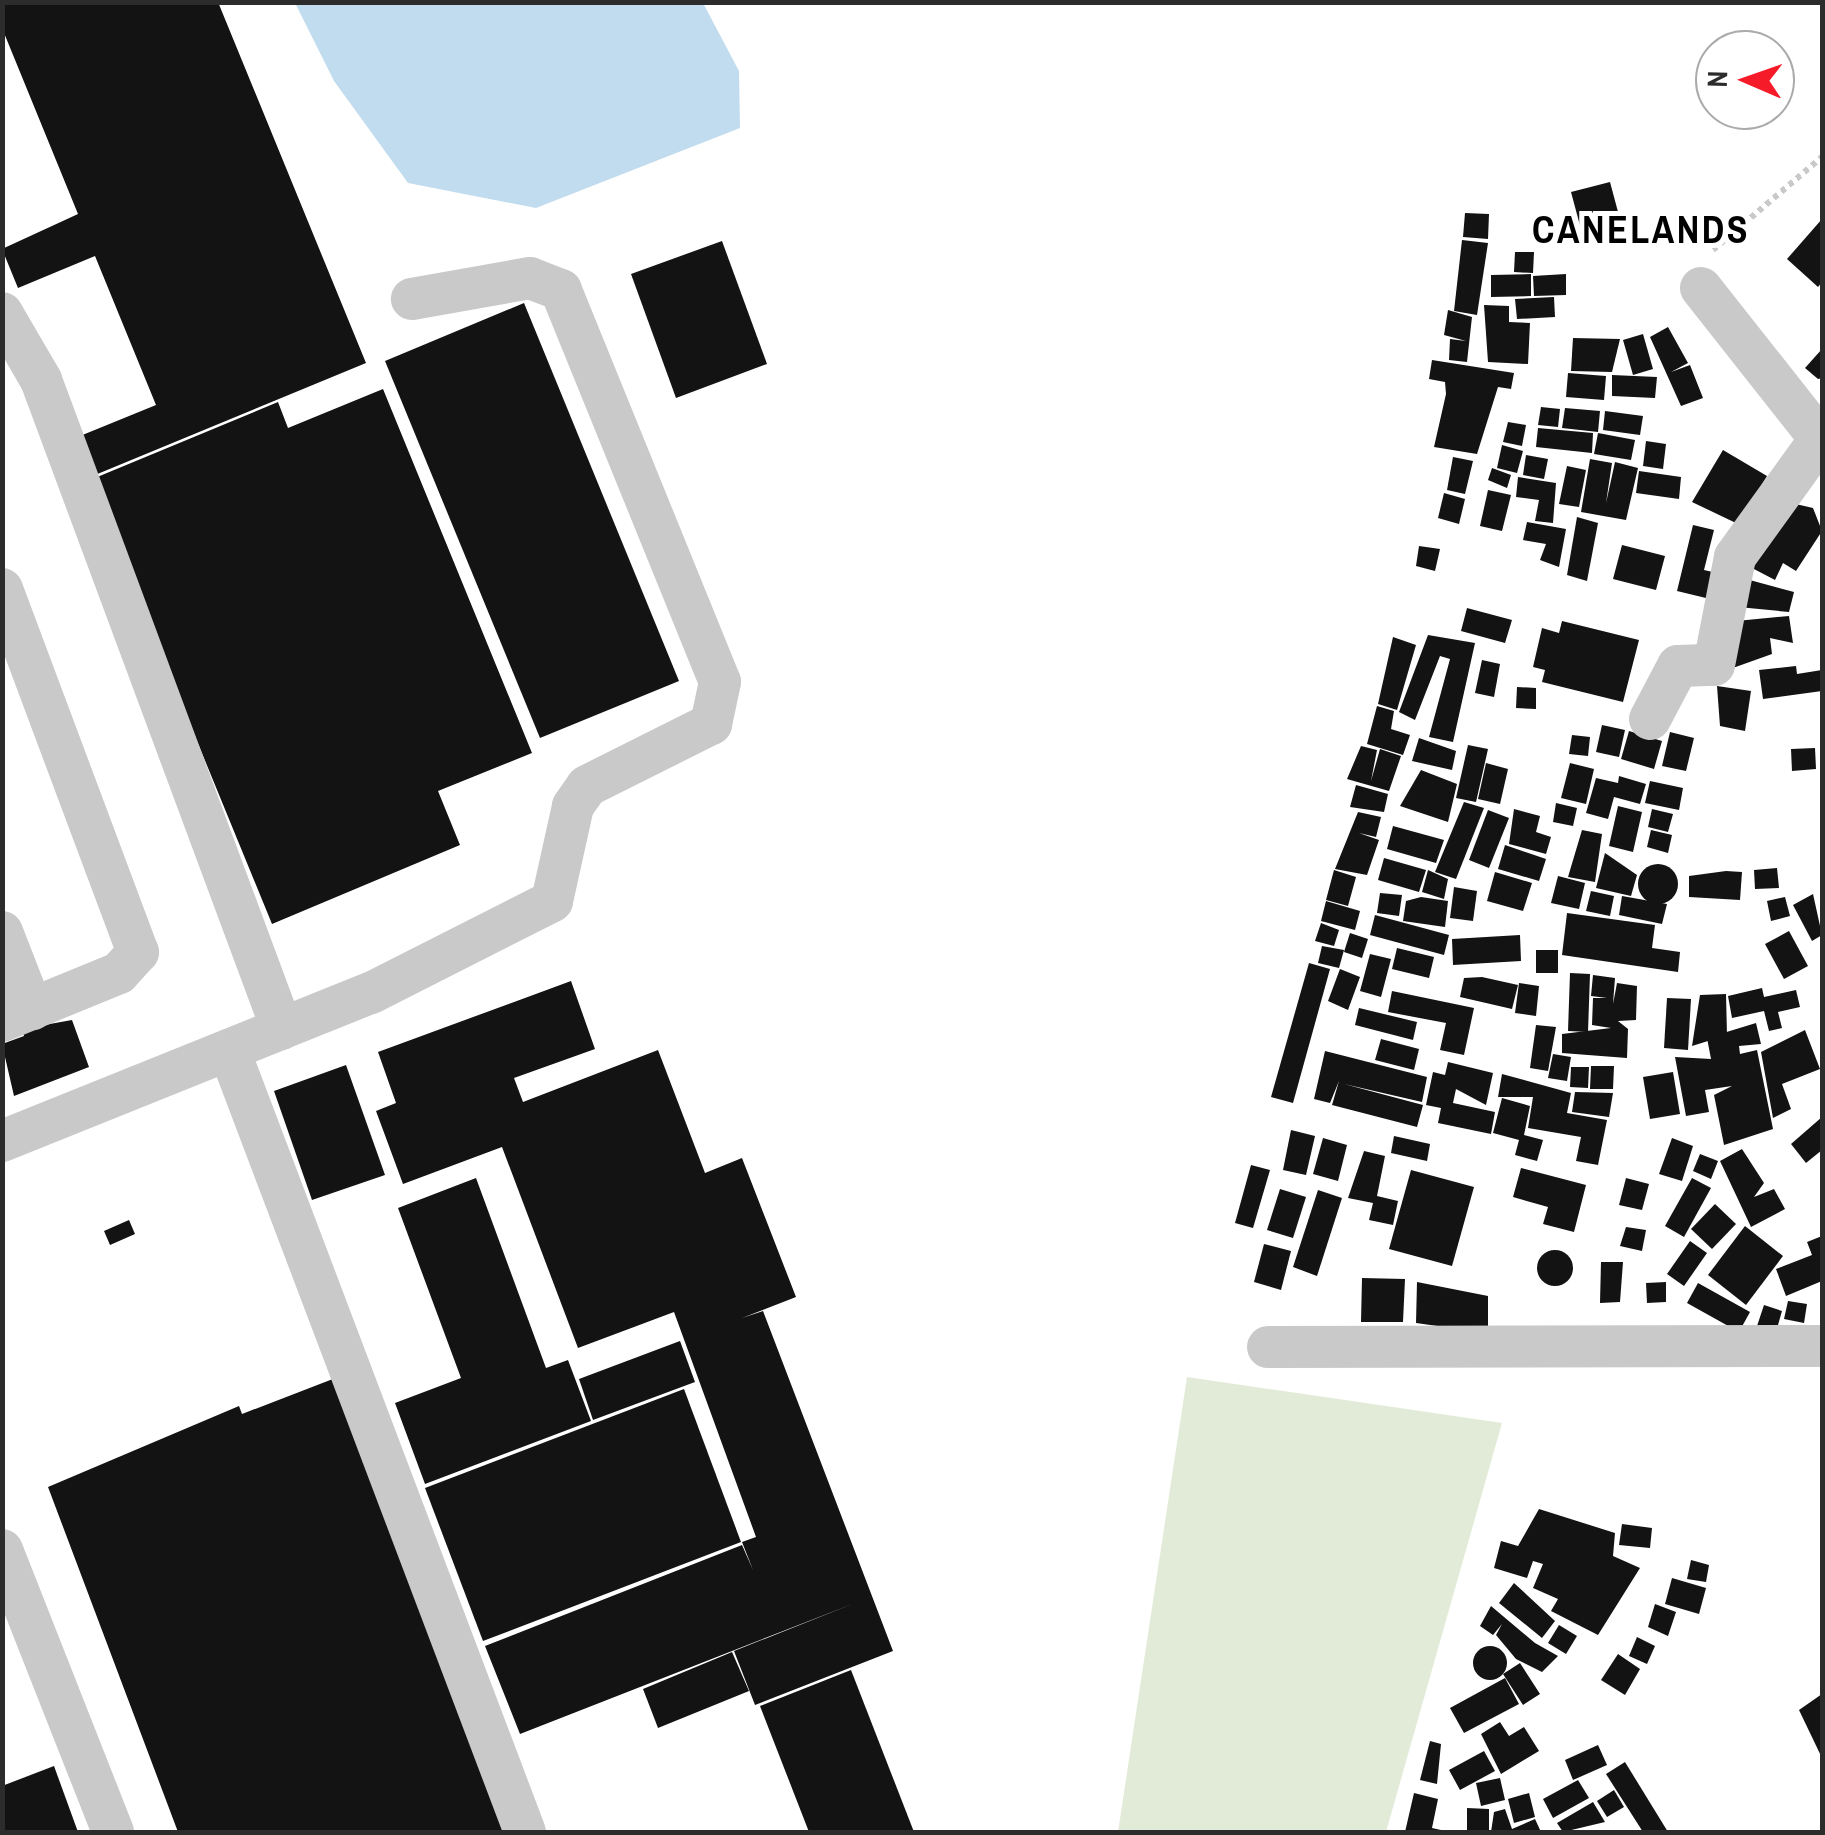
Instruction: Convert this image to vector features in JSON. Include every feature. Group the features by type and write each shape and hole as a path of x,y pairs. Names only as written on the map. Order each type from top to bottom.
{"street":[{"path":"2,1141 282,1029 552,901 573,806 588,786 698,736 717,708 720,682 561,290 530,278 412,300"},
{"path":"1650,719 1678,666 1714,665 1735,557 1822,440 1701,288"},
{"path":"2,314 41,380 282,1029"},
{"path":"2,589 138,952 119,974 17,1015 2,932"},
{"path":"228,1050 525,1832"},
{"path":"1268,1347 1805,1346"},
{"path":"2,1550 112,1832"}],"path":[{"path":"1701,288 1708,254 1822,157"}],"green space":[{"path":"1187,1377 1502,1423 1386,1832 1118,1832"}],"water":[{"path":"295,3 703,3 739,71 740,128 536,208 408,183 334,81"}],"building":[{"path":"2,2 218,2 366,363 95,475 80,436 156,405 95,256 18,288 2,249 78,214 2,28"},
{"path":"1610,182 1625,238 1586,248 1571,192"},
{"path":"1465,213 1489,214 1488,239 1463,237"},
{"path":"1822,219 1822,282 1818,287 1787,259"},
{"path":"1462,240 1488,243 1477,315 1454,311"},
{"path":"722,241 767,364 676,398 631,274"},
{"path":"1515,252 1534,252 1533,273 1514,272"},
{"path":"1531,274 1531,296 1491,297 1491,275"},
{"path":"1566,274 1566,295 1534,296 1533,276"},
{"path":"1554,297 1555,317 1517,319 1515,299"},
{"path":"524,303 679,681 540,738 385,361"},
{"path":"1484,305 1509,306 1509,322 1530,323 1528,364 1488,362"},
{"path":"1448,310 1472,317 1467,362 1449,360 1450,339 1466,341 1444,335"},
{"path":"1668,327 1688,363 1671,372 1690,365 1703,398 1681,406 1650,337"},
{"path":"1643,334 1653,369 1633,375 1623,340"},
{"path":"1573,338 1620,339 1612,372 1571,371"},
{"path":"1822,349 1822,378 1818,379 1805,368"},
{"path":"1432,360 1514,373 1511,389 1498,387 1477,454 1434,447 1446,394 1445,382 1429,379"},
{"path":"1568,373 1606,376 1604,400 1566,397"},
{"path":"1612,375 1657,377 1655,398 1612,396"},
{"path":"383,389 532,753 438,791 460,845 272,924 90,480 278,402 288,428"},
{"path":"1541,407 1560,409 1558,427 1538,425"},
{"path":"1565,408 1600,411 1598,432 1562,428"},
{"path":"1605,411 1643,416 1640,435 1603,430"},
{"path":"1508,422 1526,425 1522,446 1503,442"},
{"path":"1538,428 1593,433 1592,453 1536,447"},
{"path":"1598,433 1635,440 1631,460 1594,454"},
{"path":"1646,441 1666,444 1663,469 1643,466"},
{"path":"1502,445 1523,451 1517,473 1497,468"},
{"path":"1723,450 1767,476 1738,524 1692,502"},
{"path":"1526,455 1548,459 1544,479 1523,475"},
{"path":"1453,457 1473,461 1465,494 1447,490"},
{"path":"1590,459 1612,463 1606,503 1615,462 1638,468 1626,520 1581,512"},
{"path":"1567,466 1586,470 1579,507 1559,504"},
{"path":"1492,468 1511,475 1507,488 1488,480"},
{"path":"1639,471 1681,477 1679,499 1636,493"},
{"path":"1518,477 1556,483 1553,523 1535,521 1539,500 1516,497"},
{"path":"1488,490 1511,495 1502,531 1480,526"},
{"path":"1444,493 1465,499 1459,524 1438,518"},
{"path":"1787,502 1813,508 1822,531 1796,571 1783,563 1775,580 1752,568"},
{"path":"1577,517 1598,523 1587,581 1567,575"},
{"path":"1527,522 1566,529 1559,567 1540,560 1546,544 1523,540"},
{"path":"1693,525 1714,530 1704,570 1717,573 1710,599 1677,591"},
{"path":"1622,545 1665,556 1656,590 1613,579"},
{"path":"1419,546 1440,549 1435,571 1416,566"},
{"path":"1746,579 1794,592 1789,612 1738,607"},
{"path":"1467,608 1512,620 1505,643 1461,631"},
{"path":"1789,616 1793,643 1770,638 1772,654 1730,669 1726,622"},
{"path":"1562,621 1639,640 1623,702 1542,682 1545,670 1533,667 1542,628 1559,633"},
{"path":"1428,635 1475,643 1453,742 1429,737 1450,659 1440,656 1415,720 1399,712"},
{"path":"1393,637 1416,645 1397,710 1378,704"},
{"path":"1482,660 1500,664 1494,697 1475,693"},
{"path":"1796,666 1797,674 1822,670 1822,691 1763,699 1759,670"},
{"path":"1717,686 1751,691 1745,731 1720,726"},
{"path":"1517,687 1536,688 1536,709 1516,708"},
{"path":"1377,706 1394,711 1391,729 1410,735 1403,755 1367,744"},
{"path":"1602,725 1625,730 1619,757 1596,752"},
{"path":"1629,731 1662,741 1654,769 1621,759"},
{"path":"1670,732 1694,738 1686,771 1662,766"},
{"path":"1572,735 1590,737 1588,756 1569,754"},
{"path":"1419,738 1456,751 1452,770 1412,761"},
{"path":"1468,745 1488,749 1476,802 1456,798"},
{"path":"1361,746 1377,750 1371,781 1380,749 1401,756 1389,791 1347,779"},
{"path":"1815,748 1816,769 1792,771 1791,749"},
{"path":"1486,763 1508,769 1500,804 1478,799"},
{"path":"1570,763 1594,769 1586,804 1561,798"},
{"path":"1421,770 1457,784 1448,822 1400,806"},
{"path":"1619,776 1646,784 1640,804 1614,797 1608,819 1586,813 1596,778 1618,783"},
{"path":"1650,781 1683,788 1679,810 1645,803"},
{"path":"1356,785 1388,794 1384,812 1350,807"},
{"path":"1464,802 1484,808 1456,879 1435,872"},
{"path":"1556,803 1577,808 1573,826 1553,822"},
{"path":"1618,806 1642,812 1633,852 1609,846"},
{"path":"1514,809 1540,816 1536,832 1551,837 1546,854 1509,844"},
{"path":"1652,809 1673,814 1668,832 1648,827"},
{"path":"1488,810 1509,818 1489,868 1469,860"},
{"path":"1358,812 1381,817 1376,837 1359,833 1379,840 1367,875 1335,869"},
{"path":"1393,826 1444,840 1436,863 1387,849"},
{"path":"1582,830 1602,834 1595,882 1568,877"},
{"path":"1651,830 1672,835 1668,853 1647,847"},
{"path":"1505,845 1546,859 1539,881 1498,869"},
{"path":"1605,853 1637,875 1631,896 1596,888"},
{"path":"1384,858 1426,870 1419,892 1378,880"},
{"path":"1658,864 1672,870 1678,884 1672,898 1658,904 1644,898 1638,884 1644,870"},
{"path":"1777,868 1779,888 1755,889 1754,870"},
{"path":"1334,870 1356,877 1348,906 1326,900"},
{"path":"1428,870 1448,879 1444,899 1422,892"},
{"path":"1495,872 1532,883 1523,911 1487,901"},
{"path":"1742,872 1740,900 1689,897 1689,876"},
{"path":"1558,876 1585,883 1579,909 1551,903"},
{"path":"1454,887 1477,891 1473,921 1450,918"},
{"path":"1591,891 1614,896 1610,916 1586,911"},
{"path":"1380,893 1402,895 1399,916 1377,913"},
{"path":"1813,894 1822,935 1812,941 1793,905"},
{"path":"1622,896 1667,904 1662,924 1619,915"},
{"path":"1421,897 1448,901 1445,927 1403,921 1406,901"},
{"path":"1785,897 1790,916 1771,921 1767,901"},
{"path":"1326,901 1360,911 1355,930 1321,921"},
{"path":"1567,913 1655,925 1652,948 1680,952 1678,972 1562,955"},
{"path":"1375,915 1449,935 1444,955 1370,935"},
{"path":"1321,923 1339,930 1334,946 1315,941"},
{"path":"1789,931 1808,966 1784,979 1765,944"},
{"path":"1350,933 1368,939 1362,958 1344,952"},
{"path":"1520,935 1521,961 1453,965 1452,939"},
{"path":"1322,946 1344,950 1339,968 1318,963"},
{"path":"1397,948 1434,957 1429,978 1392,969"},
{"path":"1536,950 1558,950 1558,973 1536,973"},
{"path":"1370,954 1391,959 1381,997 1360,991"},
{"path":"1309,963 1330,969 1293,1103 1271,1097"},
{"path":"1340,969 1360,977 1348,1010 1328,1001"},
{"path":"1570,973 1590,974 1588,1032 1568,1031"},
{"path":"1593,975 1615,978 1613,1004 1617,983 1637,986 1636,1020 1618,1021 1628,1029 1627,1058 1562,1053 1562,1034 1611,1028 1592,1025 1593,998 1607,998 1591,996"},
{"path":"1482,977 1518,985 1512,1009 1460,997 1464,978"},
{"path":"571,981 595,1049 514,1078 523,1102 658,1050 705,1173 742,1158 796,1297 742,1318 763,1311 893,1651 755,1705 734,1651 855,1603 520,1734 485,1646 742,1545 753,1570 742,1542 756,1537 674,1312 578,1348 502,1147 403,1184 376,1111 396,1103 378,1052"},
{"path":"1519,983 1539,986 1536,1016 1515,1013"},
{"path":"1762,988 1764,997 1796,990 1800,1007 1778,1012 1782,1028 1769,1031 1764,1011 1732,1018 1728,996"},
{"path":"1392,991 1474,1008 1464,1055 1440,1050 1446,1023 1388,1012"},
{"path":"1726,994 1727,1035 1692,1046 1700,995"},
{"path":"1667,998 1691,999 1688,1050 1664,1048"},
{"path":"1359,1008 1417,1022 1413,1040 1355,1025"},
{"path":"72,1020 89,1067 14,1096 2,1044 24,1036 22,1029"},
{"path":"1756,1023 1761,1044 1739,1046 1740,1054 1757,1050 1773,1129 1724,1145 1714,1095 1732,1086 1705,1090 1709,1112 1686,1116 1675,1057 1711,1059 1707,1038"},
{"path":"1536,1025 1556,1027 1548,1071 1530,1068"},
{"path":"1805,1030 1820,1069 1782,1084 1791,1109 1773,1118 1761,1052"},
{"path":"1381,1039 1419,1049 1414,1070 1375,1060"},
{"path":"1325,1051 1427,1077 1422,1102 1344,1084 1423,1105 1417,1127 1332,1105 1339,1081 1330,1103 1314,1099"},
{"path":"1553,1054 1571,1057 1567,1081 1548,1078"},
{"path":"1448,1062 1493,1073 1486,1105 1456,1089 1453,1103 1495,1112 1491,1134 1438,1123 1441,1108 1426,1105 1433,1072 1445,1075"},
{"path":"346,1065 385,1175 312,1200 274,1091"},
{"path":"1591,1066 1614,1066 1613,1089 1590,1089"},
{"path":"1571,1067 1589,1067 1588,1088 1570,1087"},
{"path":"1673,1072 1680,1114 1650,1119 1643,1077"},
{"path":"1502,1074 1571,1093 1567,1113 1607,1120 1598,1165 1576,1161 1581,1137 1528,1128 1533,1097 1498,1097"},
{"path":"1575,1092 1613,1093 1609,1117 1572,1112"},
{"path":"1502,1098 1530,1106 1524,1135 1543,1140 1537,1161 1515,1155 1519,1140 1493,1133"},
{"path":"1822,1117 1822,1150 1806,1163 1791,1144"},
{"path":"1291,1130 1315,1136 1306,1175 1283,1170"},
{"path":"1394,1136 1430,1144 1427,1161 1391,1153"},
{"path":"1323,1138 1347,1145 1338,1181 1313,1174"},
{"path":"1672,1138 1693,1146 1682,1181 1659,1174"},
{"path":"1742,1149 1764,1183 1754,1197 1774,1189 1785,1209 1751,1227 1720,1161"},
{"path":"1364,1151 1385,1156 1377,1196 1398,1201 1393,1225 1369,1220 1373,1203 1348,1198"},
{"path":"1700,1154 1718,1161 1711,1179 1693,1171"},
{"path":"1251,1165 1270,1170 1253,1228 1235,1223"},
{"path":"1521,1168 1586,1185 1574,1232 1543,1224 1548,1207 1513,1197"},
{"path":"1411,1170 1474,1187 1452,1266 1389,1249"},
{"path":"476,1178 546,1368 568,1360 591,1421 425,1484 395,1403 461,1378 398,1208"},
{"path":"1626,1178 1649,1184 1642,1210 1619,1205"},
{"path":"1692,1178 1711,1188 1684,1237 1665,1226"},
{"path":"1280,1189 1306,1197 1293,1238 1267,1230"},
{"path":"1318,1190 1342,1198 1317,1276 1293,1267"},
{"path":"1715,1204 1736,1224 1712,1249 1691,1229"},
{"path":"129,1220 135,1234 110,1245 104,1231"},
{"path":"1745,1226 1783,1256 1746,1305 1708,1275"},
{"path":"1626,1227 1646,1230 1642,1251 1620,1246"},
{"path":"1822,1236 1822,1281 1786,1296 1776,1269 1812,1255 1807,1242"},
{"path":"1690,1241 1707,1253 1684,1286 1667,1274"},
{"path":"1264,1244 1291,1251 1281,1290 1254,1282"},
{"path":"1555,1250 1568,1255 1573,1268 1568,1281 1555,1286 1542,1281 1537,1268 1542,1255"},
{"path":"1601,1262 1623,1262 1620,1302 1600,1303"},
{"path":"1362,1278 1405,1279 1403,1322 1361,1322"},
{"path":"1417,1282 1488,1296 1488,1333 1416,1323"},
{"path":"1666,1282 1666,1302 1647,1303 1646,1283"},
{"path":"1698,1283 1750,1312 1739,1332 1687,1303"},
{"path":"1788,1301 1807,1304 1804,1323 1784,1319"},
{"path":"1764,1305 1782,1311 1776,1332 1757,1326"},
{"path":"680,1341 695,1382 593,1420 579,1379"},
{"path":"338,1377 510,1832 178,1832 48,1487 239,1406 242,1414"},
{"path":"684,1389 741,1542 483,1641 425,1488"},
{"path":"1539,1509 1615,1533 1613,1556 1640,1568 1598,1635 1551,1611 1558,1599 1533,1588 1543,1564 1533,1561 1527,1578 1494,1568 1501,1541 1518,1546"},
{"path":"1622,1524 1652,1528 1650,1548 1619,1545"},
{"path":"1691,1560 1709,1565 1706,1582 1687,1579"},
{"path":"1672,1578 1706,1588 1699,1614 1665,1604"},
{"path":"1514,1583 1555,1621 1542,1638 1499,1603"},
{"path":"1655,1604 1676,1612 1668,1636 1648,1627"},
{"path":"1491,1606 1535,1643 1558,1656 1542,1672 1516,1659 1496,1635 1502,1624 1493,1635 1480,1626"},
{"path":"1559,1625 1577,1636 1566,1654 1548,1643"},
{"path":"1637,1637 1655,1646 1647,1664 1629,1656"},
{"path":"1490,1646 1502,1651 1507,1663 1502,1675 1490,1680 1478,1675 1473,1663 1478,1651"},
{"path":"732,1652 749,1691 658,1728 643,1689"},
{"path":"1618,1654 1640,1669 1625,1695 1601,1680"},
{"path":"1520,1663 1540,1694 1523,1705 1503,1674"},
{"path":"851,1670 914,1832 809,1832 760,1706"},
{"path":"1505,1678 1519,1704 1464,1733 1450,1708"},
{"path":"1822,1694 1822,1758 1799,1710"},
{"path":"1500,1722 1509,1736 1524,1727 1539,1751 1501,1774 1481,1734"},
{"path":"1430,1741 1441,1744 1437,1784 1420,1780"},
{"path":"1598,1745 1607,1765 1573,1780 1565,1760"},
{"path":"1484,1751 1495,1771 1460,1790 1449,1770"},
{"path":"1625,1762 1668,1832 1643,1832 1606,1774"},
{"path":"54,1766 78,1832 2,1832 2,1786"},
{"path":"1500,1778 1505,1800 1481,1806 1476,1783"},
{"path":"1578,1780 1589,1798 1553,1818 1543,1799"},
{"path":"1614,1790 1624,1807 1607,1817 1597,1801"},
{"path":"1414,1793 1438,1799 1432,1828 1450,1832 1405,1832"},
{"path":"1529,1793 1535,1817 1514,1823 1508,1799"},
{"path":"1593,1802 1605,1822 1563,1832 1557,1823"},
{"path":"1467,1808 1489,1809 1489,1832 1467,1832"},
{"path":"1505,1809 1512,1829 1535,1819 1541,1832 1491,1832 1494,1812"}],"district":[{"name":"CANELANDS","path":"1641,230"}]}
